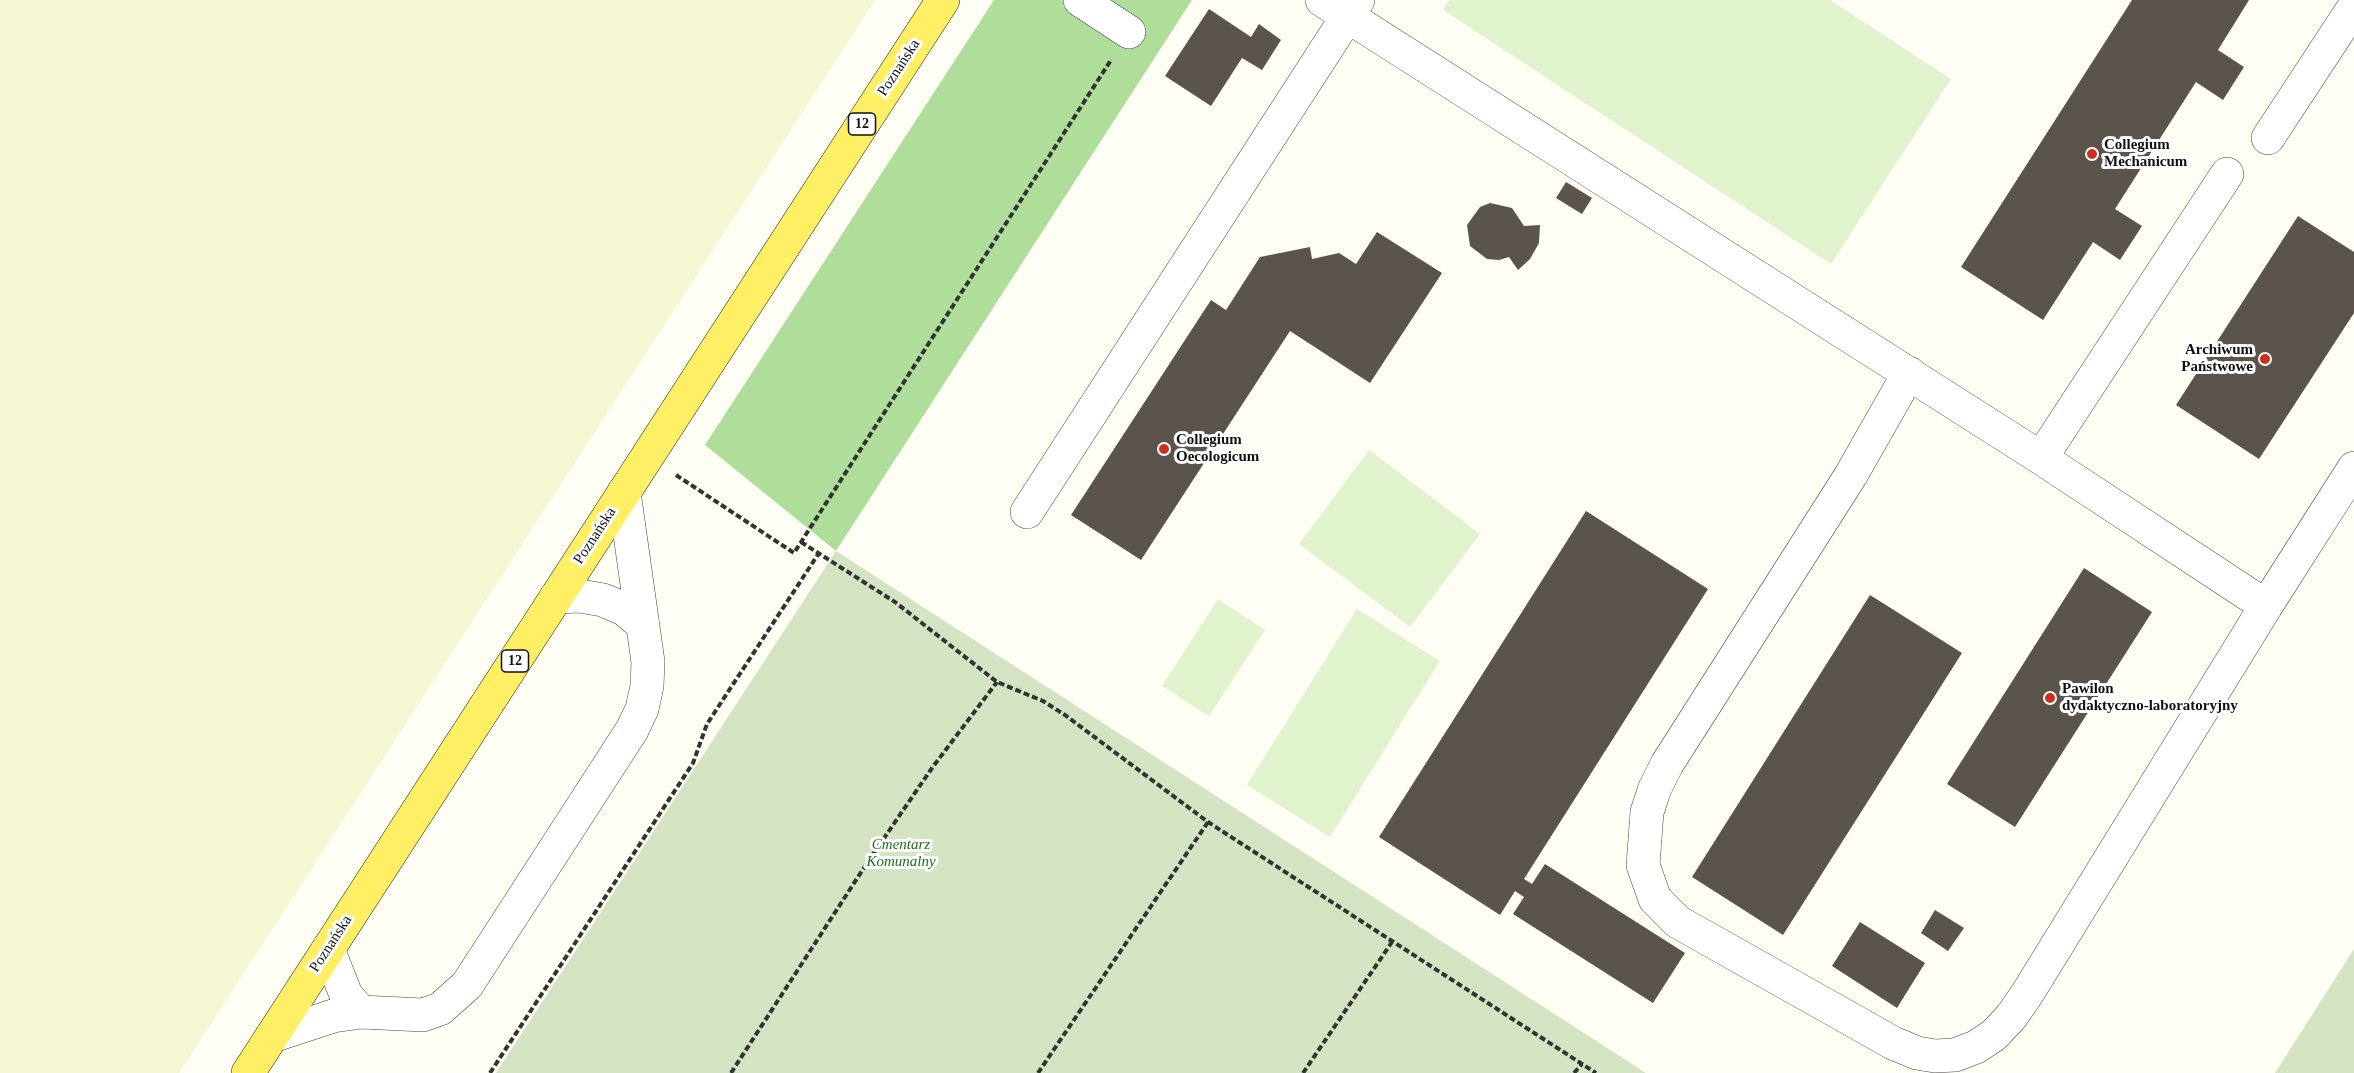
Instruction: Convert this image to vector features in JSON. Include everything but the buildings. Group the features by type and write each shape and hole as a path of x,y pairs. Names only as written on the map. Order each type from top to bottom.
{"main road":[{"name":"Poznańska","path":"248,1073 943,0"}],"lane":[{"path":"1080,0 1129,32"},
{"path":"1028,512 1342,5 2266,606"},
{"path":"2268,138 2354,7"},
{"path":"2041,458 2227,174"},
{"path":"1909,373 1851,475 1667,764 1655,788 1647,812 1644,865 1655,899 1678,922 1901,1046 1935,1056 1955,1055 1976,1047 1994,1035 2012,1017 2354,468"},
{"path":"272,1036 303,1023 361,1012 423,1015 440,1010 467,986 632,730 647,686 648,662 624,492"},
{"path":"556,597 580,596 603,600 624,609 643,626"},
{"path":"328,949 346,995 361,1012"}],"path":[{"path":"647,456 794,553 1129,32"},
{"path":"801,542 895,602 997,682 1043,700 1208,822 1596,1073"},
{"path":"490,1073 693,763 707,724 819,553"},
{"path":"731,1073 939,758 997,682"},
{"path":"1038,1073 1208,822"},
{"path":"1303,1073 1392,942"},
{"path":"1574,1073 1582,1064"}],"green space":[{"path":"0,0 875,0 179,1073 0,1073"},
{"path":"994,0 1192,0 836,551 705,445"},
{"path":"1449,0 1830,0 1951,79 1831,264 1443,10"},
{"path":"1369,450 1480,534 1410,627 1299,544"},
{"name":"Cmentarz Komunalny","path":"836,551 1646,1073 496,1073"},
{"path":"1218,599 1265,630 1209,716 1162,686"},
{"path":"1357,609 1440,661 1330,837 1247,785"},
{"path":"2354,949 2354,1073 2275,1073"}],"place":[{"name":"Collegium Mechanicum","path":"2092,154"},
{"name":"Archiwum Państwowe","path":"2265,359"},
{"name":"Collegium Oecologicum","path":"1164,449"},
{"name":"Pawilon dydaktyczno-laboratoryjny","path":"2050,698"}]}
